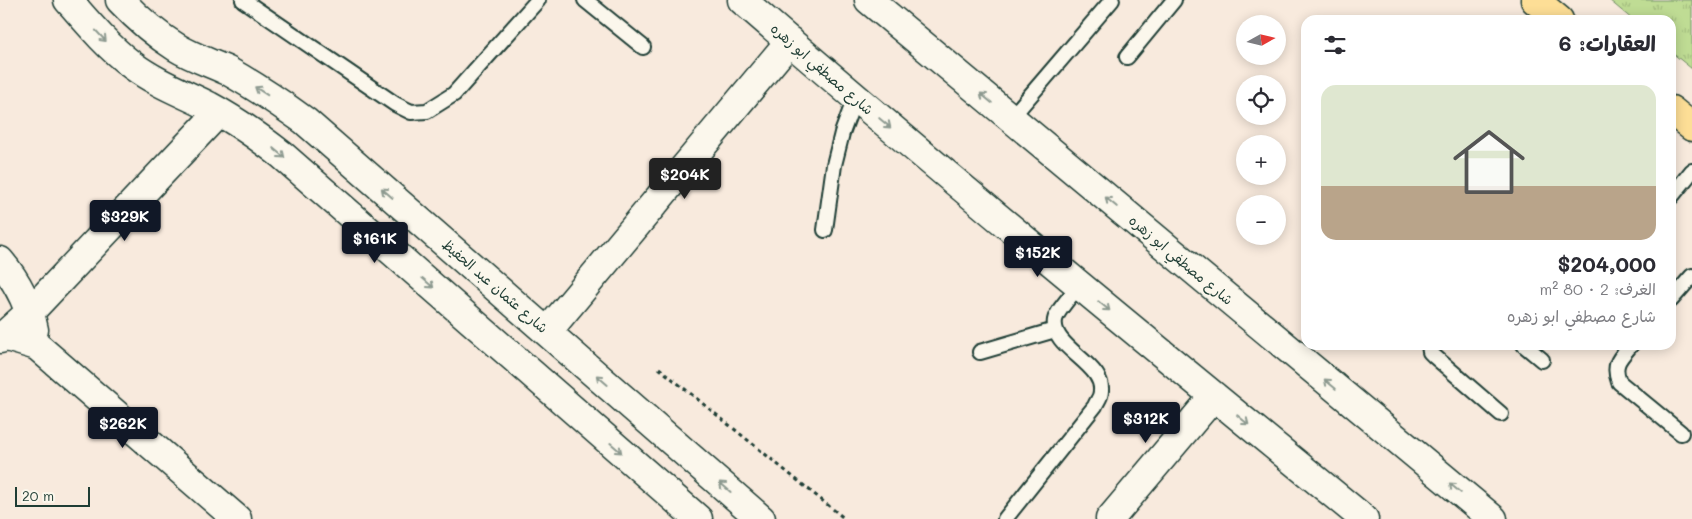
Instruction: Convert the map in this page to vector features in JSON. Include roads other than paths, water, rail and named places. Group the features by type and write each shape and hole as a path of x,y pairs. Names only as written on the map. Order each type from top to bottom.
{"highway":[{"path":"1676,114 1692,127"}],"street":[{"path":"68,0 111,47 132,65 158,82 219,112 257,135 282,155 698,519"},
{"name":"شارع عثمان عبد الحفيظ","path":"120,0 154,32 176,47 250,84 305,121 761,519"},
{"name":"شارع مصطفي ابو زهره","path":"742,0 1079,285 1359,517"},
{"name":"شارع مصطفي ابو زهره","path":"869,0 1493,519"},
{"path":"547,332 790,41"},
{"path":"1,336 30,312 219,112"},
{"path":"0,261 20,290 30,312 36,346"},
{"path":"1,336 36,346 237,519"},
{"path":"1110,519 1214,396"}],"lane":[{"path":"243,0 395,104 411,112 427,111 454,94 538,0"},
{"path":"584,0 643,47"},
{"path":"1010,118 1112,0"},
{"path":"1127,57 1174,0"},
{"path":"825,230 834,165 842,133 856,98"},
{"path":"1676,191 1692,171"},
{"path":"1676,294 1692,276"},
{"path":"1005,519 1095,406 1100,394 1100,385 1095,372 1063,342 1055,330 1055,319 1079,285"},
{"path":"980,352 1055,330"},
{"path":"1430,350 1434,356 1501,414"},
{"path":"1530,350 1542,360"},
{"path":"1627,350 1618,362 1616,369 1619,382 1681,433"}]}
